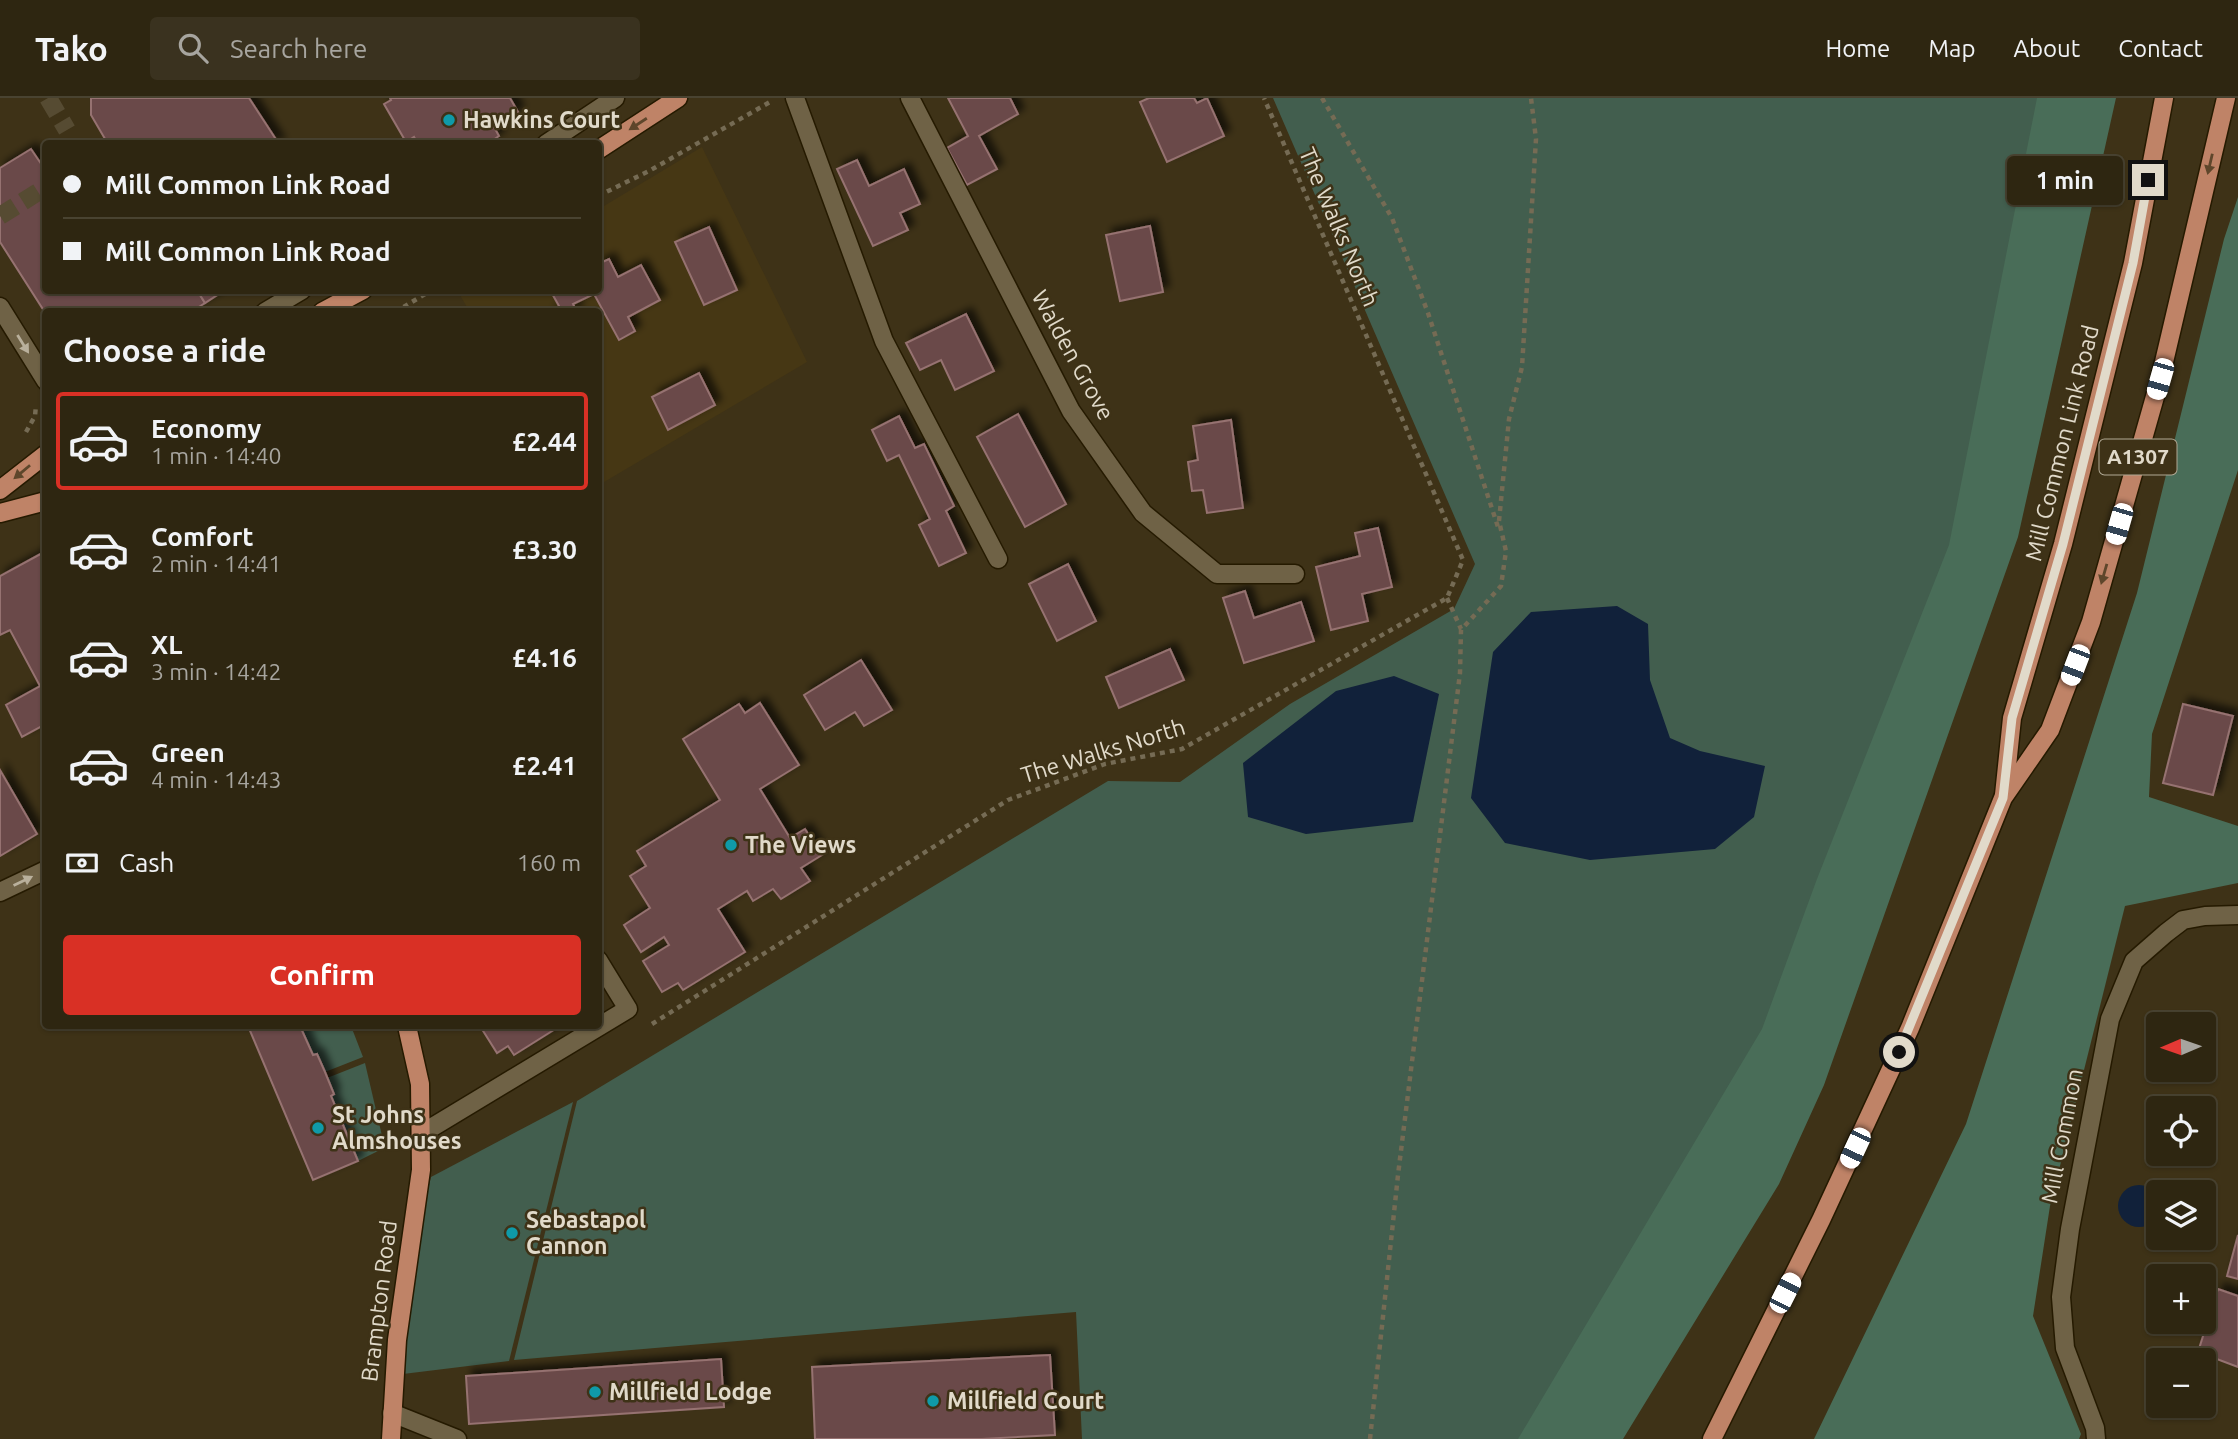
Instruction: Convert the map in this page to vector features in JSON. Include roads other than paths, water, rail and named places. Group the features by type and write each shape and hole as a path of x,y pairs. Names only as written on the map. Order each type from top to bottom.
{"main road":[{"path":"602,147 678,98"},
{"name":"Mill Common Link Road","path":"2003,798 2012,718 2063,544 2133,263 2164,98"},
{"name":"Mill Common Link Road","path":"1712,1439 1821,1220 1910,1028 2003,798 2050,730 2091,622 2160,379 2226,98"},
{"path":"329,308 356,294"},
{"path":"0,491 42,457"},
{"path":"0,513 42,502"},
{"name":"Brampton Road","path":"391,1439 397,1340 421,1170 420,1084 408,1029"}],"street":[{"path":"552,140 615,98"},
{"path":"795,98 884,341 998,559"},
{"name":"Walden Grove","path":"910,98 1071,411 1143,513 1217,574 1295,574"},
{"path":"272,308 295,294"},
{"path":"0,307 42,375"},
{"path":"0,892 42,872"},
{"name":"Mill Common","path":"2096,1439 2095,1428 2065,1348 2061,1297 2070,1229 2110,1019 2134,961 2166,933 2183,920 2238,915"},
{"path":"602,967 628,1009 602,1025"},
{"path":"421,1134 595,1029"},
{"path":"392,1413 457,1439"}],"water":[{"path":"1617,606 1648,624 1650,680 1670,738 1700,751 1765,766 1754,817 1715,849 1590,860 1505,843 1471,798 1493,652 1531,612"},
{"path":"1394,676 1439,694 1413,822 1306,834 1248,817 1243,763 1336,691"},
{"path":"2139,1185 2146,1187 2146,1225 2139,1227 2124,1221 2118,1206 2124,1191"}],"tunnel":[{"path":"48,98 67,130"},
{"path":"0,216 42,190"}],"place":[{"name":"Hawkins Court","path":"449,120"},
{"name":"The Views","path":"731,845"},
{"name":"St Johns Almshouses","path":"318,1128"},
{"name":"Sebastapol Cannon","path":"512,1233"},
{"name":"Millfield Lodge","path":"595,1392"},
{"name":"Millfield Court","path":"933,1401"}]}
